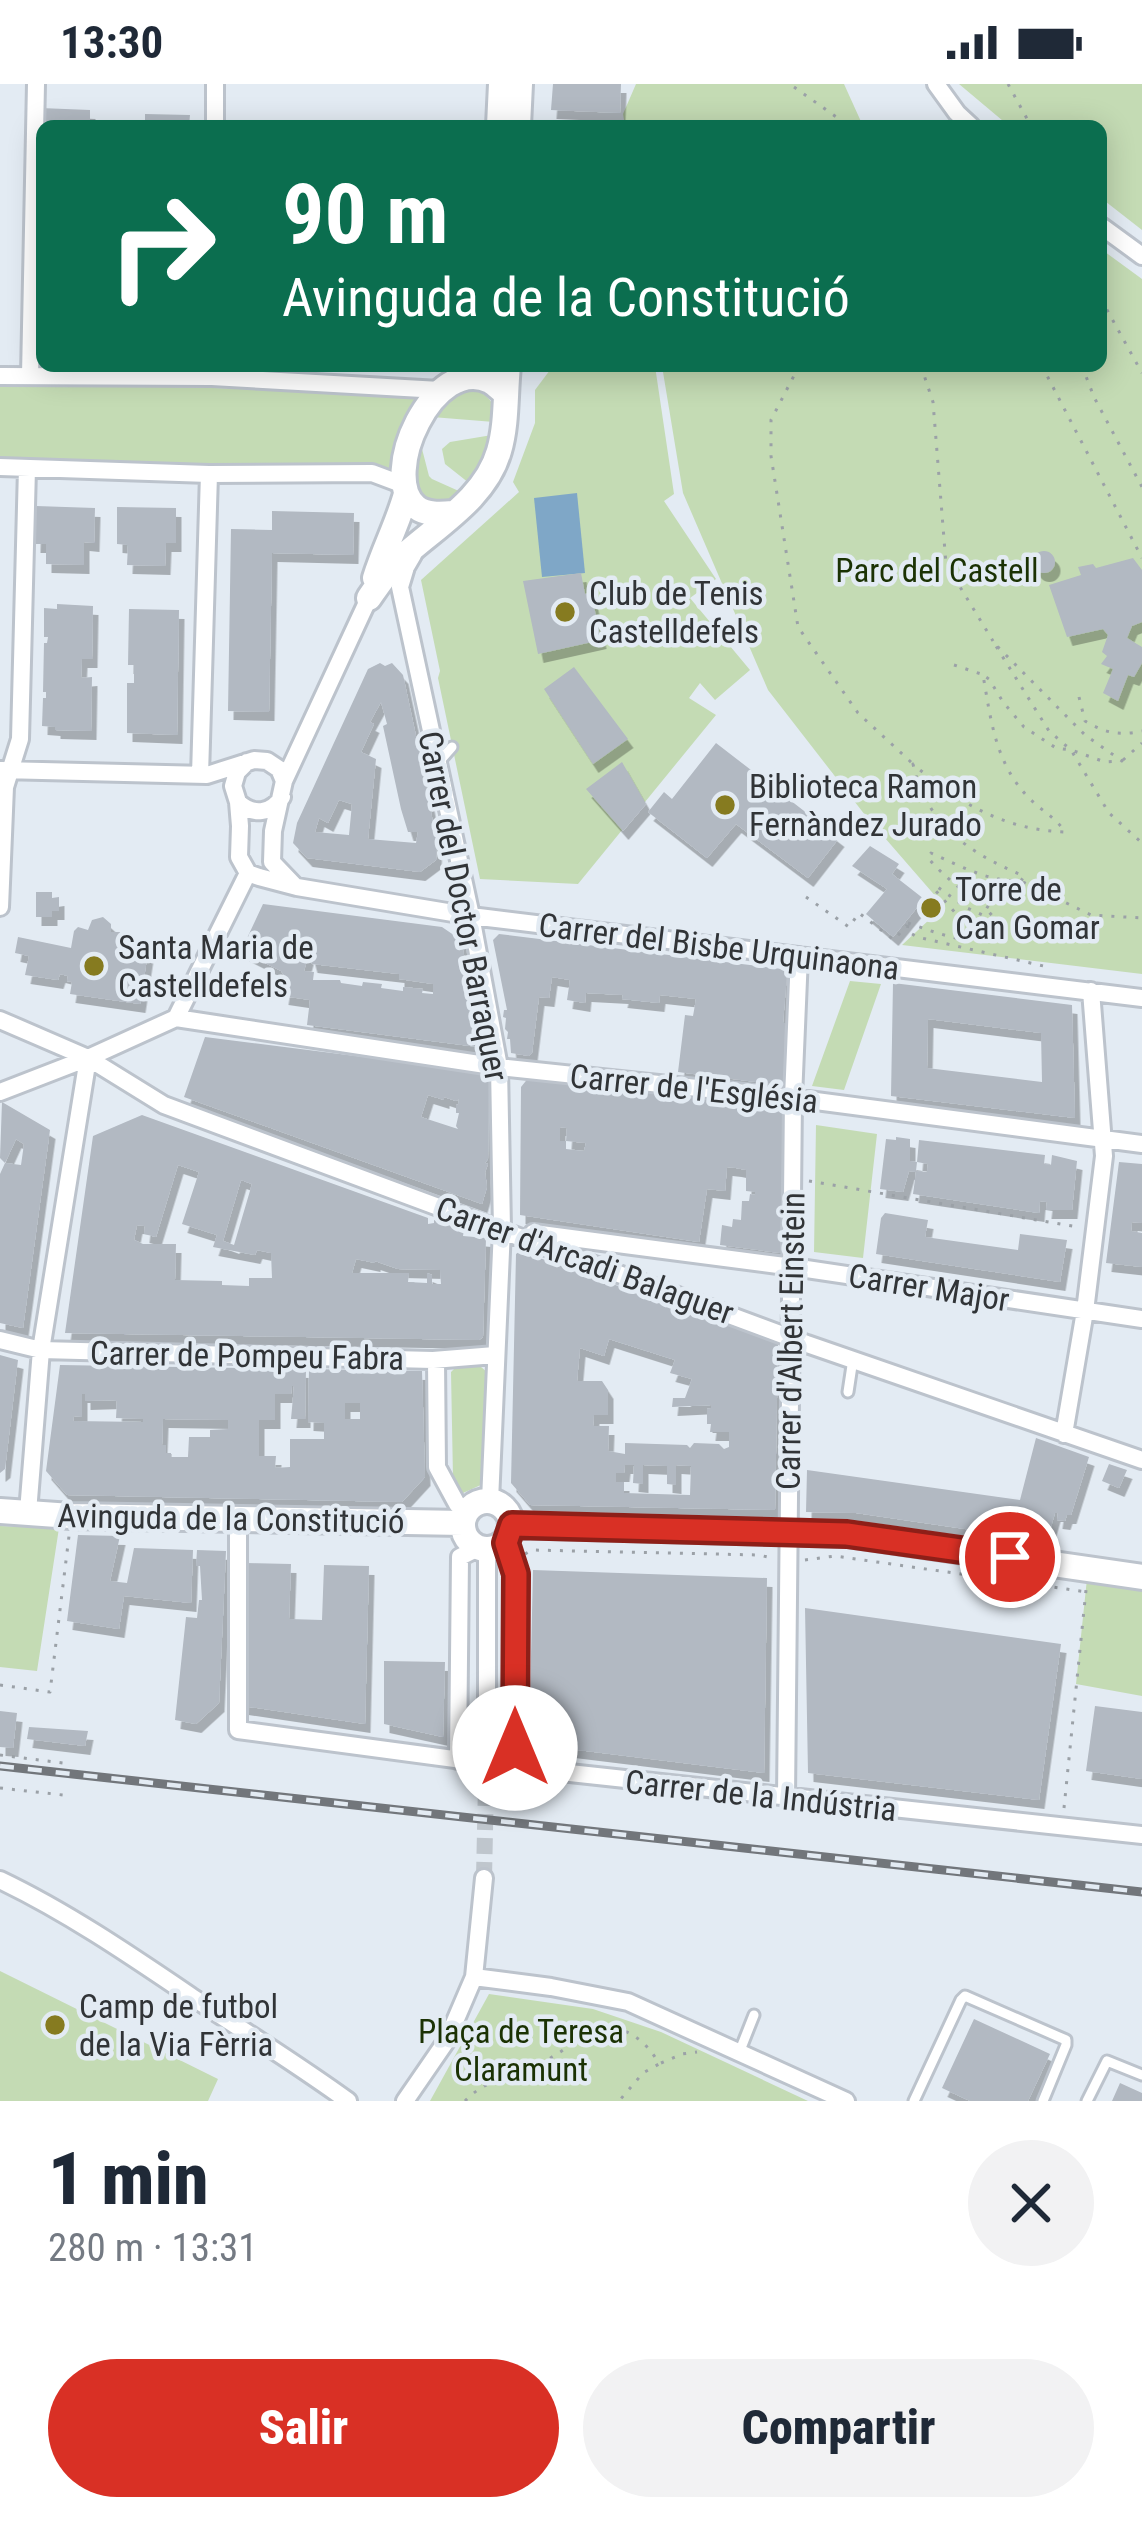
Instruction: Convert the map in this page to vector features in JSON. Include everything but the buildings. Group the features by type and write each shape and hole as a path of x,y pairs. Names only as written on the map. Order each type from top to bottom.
{"street":[{"path":"30,376 36,84"},
{"path":"215,84 215,120"},
{"path":"499,120 501,84"},
{"path":"518,120 520,84"},
{"path":"936,84 965,120"},
{"path":"1107,230 1142,256"},
{"path":"0,376 176,372"},
{"path":"247,372 472,377 489,381 505,394"},
{"path":"369,598 395,564 485,481 505,430 507,372"},
{"path":"204,775 236,794 251,811 267,811 280,802 398,520 406,453 414,430 424,410 454,378"},
{"path":"0,467 208,474 372,473 405,489 417,508 453,513"},
{"path":"0,907 5,770 20,739 27,468"},
{"path":"204,775 208,474"},
{"name":"Carrer del Doctor Barraquer","path":"424,538 406,566 400,587 499,1067 502,1229 490,1501"},
{"path":"5,770 204,775 267,761 305,740"},
{"path":"267,761 278,769 284,788 273,831 272,862 297,887"},
{"path":"0,1092 176,1018 248,873 239,857 236,794 237,772 247,763"},
{"name":"Carrer del Bisbe Urquinaona","path":"248,873 297,887 471,916 1142,998"},
{"name":"Carrer d'Albert Einstein","path":"786,1798 793,1098 799,956"},
{"path":"1064,1434 1104,1156 1091,992"},
{"name":"Carrer de l'Església","path":"176,1018 499,1067 793,1098 1142,1144"},
{"name":"Carrer d'Arcadi Balaguer","path":"0,1020 88,1058 164,1105 792,1338 1142,1460"},
{"path":"28,1512 41,1350 88,1058"},
{"name":"Carrer Major","path":"502,1229 1142,1319"},
{"name":"Carrer de Pompeu Fabra","path":"0,1340 41,1350 436,1360 495,1355"},
{"path":"436,1360 437,1467 464,1518 469,1542 499,1545 788,1531 847,1534 1142,1577"},
{"path":"464,1518 470,1507 490,1501 505,1508 487,1736"},
{"name":"Avinguda de la Constitució","path":"0,1511 238,1519 464,1518"},
{"name":"Carrer de la Indústria","path":"238,1519 238,1730 514,1768 1142,1835"},
{"path":"458,1760 460,1558 499,1545"},
{"path":"499,1545 516,1574 514,1768"},
{"path":"405,2101 446,2040 474,1977 484,1878"},
{"path":"0,1880 37,1897 172,1982 348,2101"},
{"path":"474,1977 628,2002 846,2101"}],"lane":[{"path":"438,763 452,746"},
{"path":"848,1392 853,1359"},
{"path":"914,2101 965,1996 1066,2041 1043,2101"},
{"path":"733,2049 754,2015"},
{"path":"1088,2101 1107,2062 1142,2075"}],"path":[{"path":"1008,84 1027,120"},
{"path":"794,87 841,120"},
{"path":"1107,310 1142,373"},
{"path":"796,372 771,420 771,456 798,627 858,713 943,790 1012,825 1065,832 1028,797 999,754 983,675"},
{"path":"923,372 933,402 946,564 1049,731 1071,750 1109,813 1142,844"},
{"path":"1045,372 1142,558"},
{"path":"1084,372 1142,487"},
{"path":"994,643 1077,727 1122,761"},
{"path":"954,665 989,679 1024,727 1056,748 1105,762 1122,761 1142,743"},
{"path":"1079,697 1085,721 1102,731 1122,735 1142,731"},
{"path":"1077,727 1085,721"},
{"path":"914,764 926,798 955,838 988,861 1024,876 1022,881"},
{"path":"908,923 954,938 982,943 990,938 960,918 936,886 967,908 988,917 994,911 939,871 928,858 932,853 979,875 1022,881 1091,915 1142,918"},
{"path":"806,897 849,927 859,913 894,940 908,923"},
{"path":"908,923 907,931 917,937 1043,964 1053,971"},
{"path":"807,1181 1078,1228"},
{"path":"0,1685 50,1693 71,1516"},
{"path":"499,1545 532,1550 759,1555 788,1561 835,1556 1086,1592 1062,1827"},
{"path":"0,1755 63,1763"},
{"path":"0,1788 62,1796"},
{"path":"465,2101 478,2088 555,2056 592,2032 628,2032 642,2040 659,2064"},
{"path":"619,2101 643,2073 659,2064 682,2054 733,2049"}],"green space":[{"path":"636,84 844,84 860,120 624,120"},
{"path":"959,84 1142,84 1142,230 1107,203 1107,120 1002,120"},
{"name":"Parc del Castell","path":"1107,253 1142,279 1142,974 902,945 944,906 865,815 768,690 683,493 663,372 1107,372"},
{"name":"Club de Tenis Castelldefels","path":"548,372 656,372 674,494 664,501 716,579 690,598 750,670 715,700 700,683 689,698 716,715 578,884 480,879 421,580 519,492 513,482 535,423 535,390"},
{"path":"0,383 341,391 423,398 394,470 0,460"},
{"path":"469,388 489,399 494,422 432,417 449,398"},
{"path":"492,435 485,460 469,483 445,464 442,449 450,442"},
{"path":"421,445 429,476 461,492 452,500 435,502 419,494 414,480"},
{"path":"850,981 881,984 844,1090 812,1086"},
{"path":"816,1125 877,1134 863,1258 814,1252"},
{"path":"456,1367 481,1367 487,1372 483,1484 463,1493 453,1478 451,1372"},
{"path":"0,1526 59,1528 37,1671 0,1667"},
{"path":"1088,1569 1142,1577 1142,1696 1076,1684"},
{"name":"Camp de futbol de la Via Fèrria","path":"0,1971 218,2079 208,2101 0,2101"},
{"name":"Plaça de Teresa Claramunt","path":"489,1994 593,2009 661,2032 808,2101 430,2101"}],"water":[{"path":"577,493 585,573 542,577 534,498"}],"tunnel":[{"path":"484,1878 487,1736"}],"railway":[{"path":"0,1766 1142,1892"}],"place":[{"name":"Club de Tenis Castelldefels","path":"565,612"},
{"name":"Biblioteca Ramon Fernàndez Jurado","path":"725,805"},
{"name":"Torre de Can Gomar","path":"931,908"},
{"name":"Santa Maria de Castelldefels","path":"94,966"},
{"name":"Camp de futbol de la Via Fèrria","path":"55,2025"}],"route":[{"path":"515,1748 516,1574 506,1543 512,1525 847,1534 1010,1557"}]}
